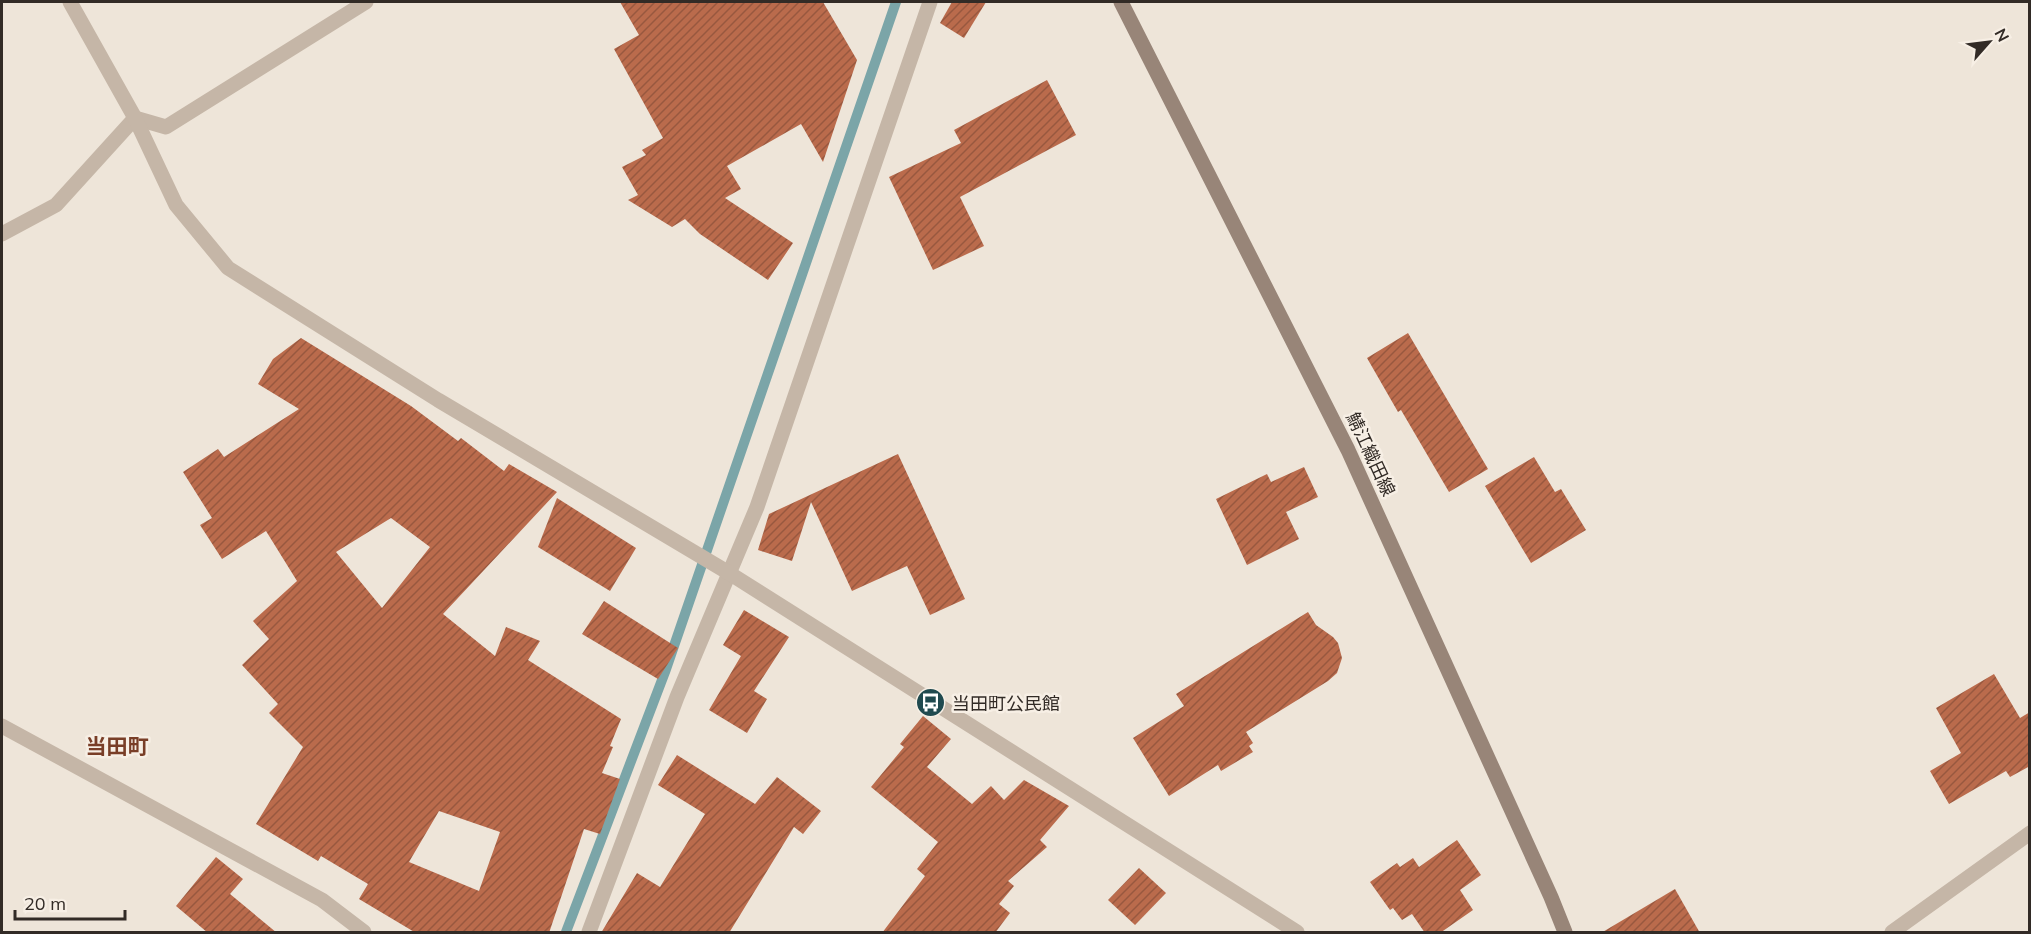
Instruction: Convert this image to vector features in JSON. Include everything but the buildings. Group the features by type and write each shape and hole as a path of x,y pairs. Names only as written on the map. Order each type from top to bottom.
{"main road":[{"name":"鯖江織田線","path":"1121,2 1348,450 1551,897 1565,933"}],"street":[{"path":"70,2 135,118 176,205 228,268 438,400 729,573 1297,933"},
{"path":"135,118 166,127 366,2"},
{"path":"589,933 677,697 758,507 930,2"},
{"path":"2,234 56,205 135,118"},
{"path":"2,726 322,900 364,933"},
{"path":"1892,933 2030,833"}],"waterway":[{"path":"566,932 665,672 896,2"}],"place":[{"name":"当田町公民館","path":"931,703"}],"district":[{"name":"当田町","path":"117,746"}]}
